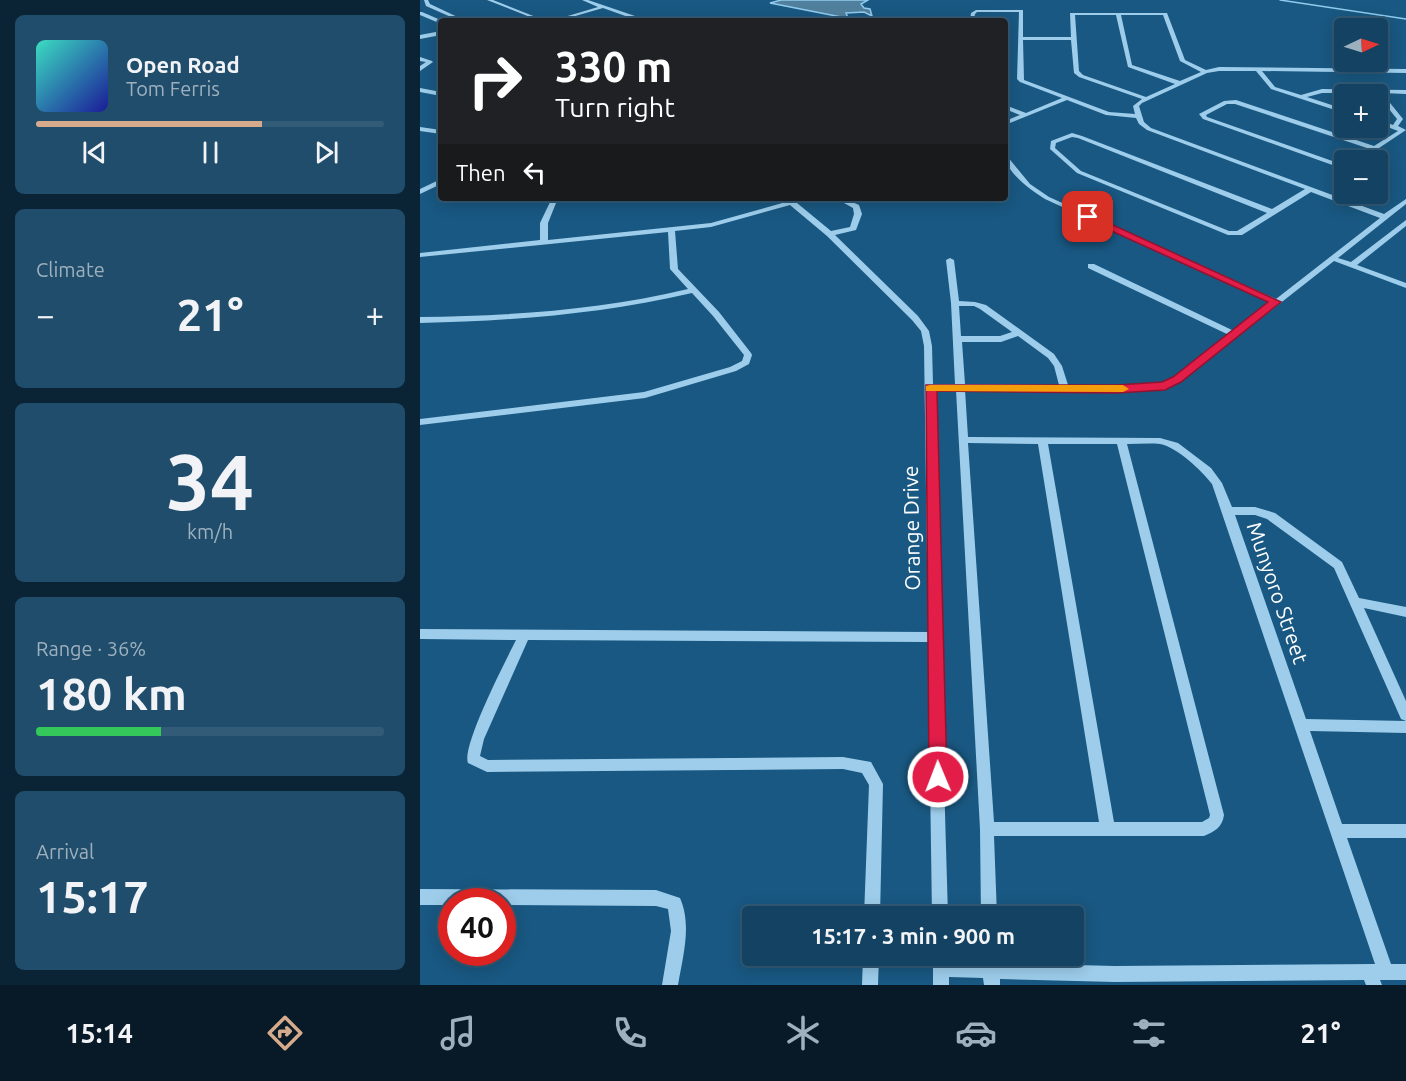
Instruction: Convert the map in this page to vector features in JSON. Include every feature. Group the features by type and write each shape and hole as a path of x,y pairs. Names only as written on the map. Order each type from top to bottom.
{"street":[{"path":"426,0 428,5 457,18"},
{"path":"489,0 536,18"},
{"path":"584,0 628,18"},
{"path":"564,18 603,7"},
{"path":"972,18 976,11 1021,11 1020,80 1112,115 1138,116"},
{"path":"421,14 438,21"},
{"path":"1147,99 1081,76 1076,72 1072,14 1165,14 1183,61 1205,72"},
{"path":"1118,14 1130,66 1179,83"},
{"path":"420,37 438,34"},
{"path":"1021,38 1073,39"},
{"path":"420,59 430,62 420,69"},
{"path":"1385,217 1149,129 1141,123 1137,105 1205,72 1223,69 1406,71"},
{"path":"1257,69 1271,86 1334,108"},
{"path":"420,90 438,93"},
{"path":"1301,97 1322,91 1334,91"},
{"path":"1388,92 1406,92"},
{"path":"1008,122 1065,99"},
{"path":"1334,164 1205,118 1203,114 1226,102 1236,102 1374,148"},
{"path":"1388,104 1400,119 1395,126"},
{"path":"1008,107 1027,116"},
{"path":"1388,124 1405,131"},
{"path":"420,129 438,132"},
{"path":"1371,150 1405,131"},
{"path":"1272,212 1080,137 1072,135 1053,141 1052,148 1079,172 1216,230 1239,233 1310,189"},
{"path":"1008,161 1028,185 1047,198 1276,302"},
{"path":"420,192 438,183"},
{"path":"544,242 544,223 554,201"},
{"path":"420,255 721,223 785,201"},
{"name":"Orange Drive","path":"789,201 830,234 915,318 925,331 930,387 940,906"},
{"path":"830,234 853,228 858,213 856,207 844,201"},
{"path":"930,387 1065,389 1165,386 1177,380 1406,201"},
{"path":"1352,265 1406,222"},
{"path":"420,422 645,395 733,369 746,362 748,355 673,266 671,228"},
{"path":"1332,258 1406,286"},
{"path":"950,260 955,303 987,829 989,906"},
{"path":"1091,266 1235,334"},
{"path":"420,320 497,319 627,305 694,290"},
{"path":"955,303 975,304 983,307 1054,359 1065,389"},
{"path":"957,339 1001,339 1018,333"},
{"name":"Munyoro Street","path":"963,440 1160,441 1174,445 1213,476 1228,511 1338,831 1376,976"},
{"path":"987,829 1204,830 1216,822 1217,815 1121,441"},
{"path":"1043,442 1108,830"},
{"path":"1228,511 1255,511 1271,516 1324,553 1343,572 1406,716"},
{"path":"1356,602 1406,612"},
{"path":"420,634 936,637"},
{"path":"524,635 477,740 473,759 487,766 843,763 866,767 876,784 872,906"},
{"path":"1302,725 1406,727"},
{"path":"1338,831 1406,831"},
{"path":"420,897 656,897 675,903 679,931 670,985"},
{"path":"870,985 871,966"},
{"path":"941,970 1260,980 1376,976 1406,972"}],"water":[{"path":"781,0 868,0 861,4 864,8 870,9 872,16 864,12 846,13 848,18 842,18 770,3"}],"waterway":[{"path":"1280,0 1406,19"}],"slow traffic":[{"path":"930,388 1123,389"}],"route":[{"path":"938,777 930,387 1117,389 1165,386 1177,380 1276,302 1088,217"}]}
